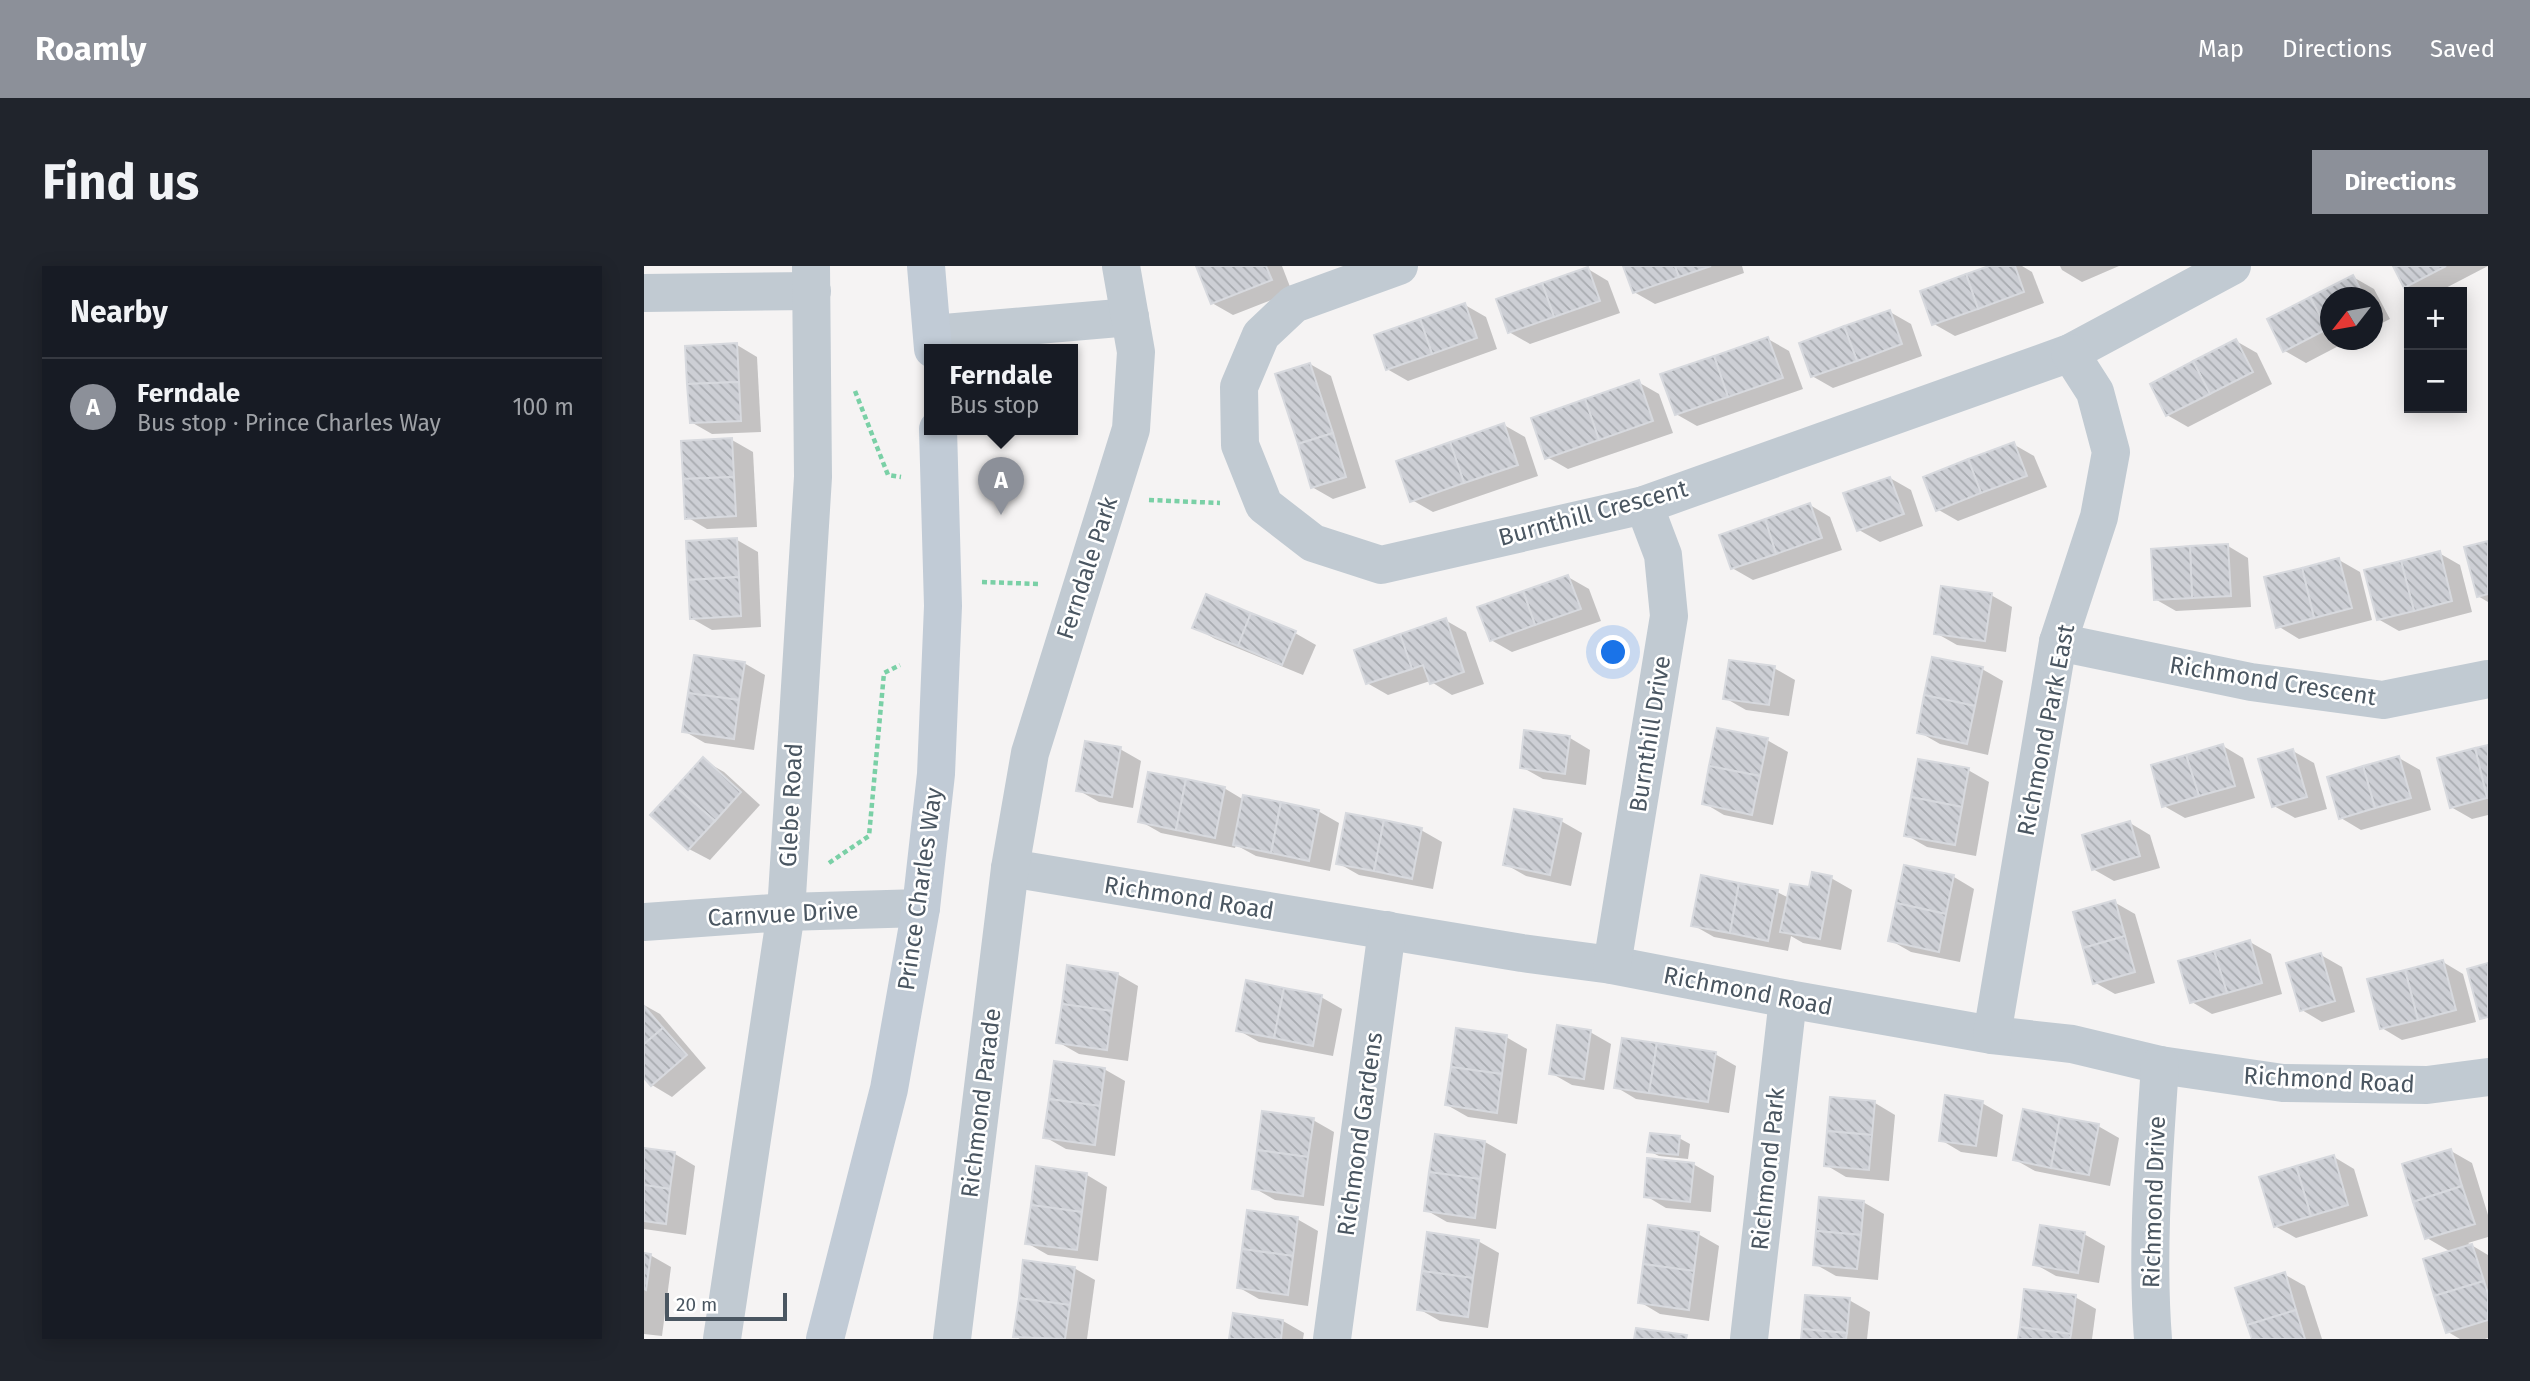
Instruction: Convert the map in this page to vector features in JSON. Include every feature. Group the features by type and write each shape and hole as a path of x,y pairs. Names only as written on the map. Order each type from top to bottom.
{"street":[{"path":"926,266 933,341 1130,317"},
{"name":"Ferndale Park","path":"1010,868 1030,753 1131,429 1136,352 1121,266"},
{"path":"1264,505 1240,445 1240,387 1261,335 1294,304 1399,266"},
{"name":"Burnthill Crescent","path":"1264,505 1313,543 1381,565 1644,505 2070,353 2231,266"},
{"path":"644,293 812,278"},
{"name":"Glebe Road","path":"722,1339 786,912 813,477 812,278"},
{"name":"Richmond Park East","path":"1992,1035 2058,642 2099,517 2111,452 2095,392 2070,353"},
{"name":"Prince Charles Way","path":"825,1339 888,1089 921,908 936,774 941,645 943,580 938,435"},
{"name":"Burnthill Drive","path":"1612,965 1669,616 1663,555 1644,505"},
{"name":"Richmond Crescent","path":"2058,642 2251,682 2383,701 2488,679"},
{"name":"Richmond Road","path":"1010,868 1521,953 1612,965 1992,1035 2071,1044 2160,1065 2283,1083 2427,1085 2488,1077"},
{"name":"Richmond Parade","path":"952,1339 1010,868"},
{"name":"Carnvue Drive","path":"644,922 786,912 921,908"},
{"name":"Richmond Gardens","path":"1332,1339 1387,930"},
{"name":"Richmond Park","path":"1749,1339 1788,999"},
{"name":"Richmond Drive","path":"2153,1339 2150,1306 2160,1065"}],"path":[{"path":"812,347 841,357 888,475 941,484"},
{"path":"1109,498 1264,505"},
{"path":"943,580 1081,586"},
{"path":"788,864 828,863 869,835 884,673 941,645"}],"building":[{"path":"1196,266 1266,266 1272,280 1211,304"},
{"path":"1623,266 1675,266 1679,277 1633,293"},
{"path":"1675,266 1711,266 1679,277"},
{"path":"1989,266 2015,266 2024,292 1978,309 1966,274"},
{"path":"2393,266 2446,266 2404,287"},
{"path":"1588,267 1600,301 1554,317 1542,283"},
{"path":"1966,274 1978,309 1932,325 1920,291"},
{"path":"2353,275 2359,287 2330,287"},
{"path":"1542,283 1554,317 1508,333 1496,299"},
{"path":"2320,292 2320,316 2310,297"},
{"path":"2310,297 2320,316 2320,333 2283,352 2267,319"},
{"path":"1465,303 1477,338 1432,354 1420,319"},
{"path":"1890,310 1902,344 1857,361 1844,326"},
{"path":"1420,319 1432,354 1386,370 1374,335"},
{"path":"1844,326 1857,361 1811,377 1799,343"},
{"path":"1768,337 1783,378 1728,397 1714,356"},
{"path":"2236,339 2253,372 2210,394 2193,361"},
{"path":"737,343 739,382 687,384 685,346"},
{"path":"1714,356 1728,397 1675,415 1660,374"},
{"path":"2193,361 2210,394 2166,416 2150,384"},
{"path":"1310,363 1333,433 1298,444 1275,374"},
{"path":"1639,380 1653,421 1599,440 1585,399"},
{"path":"739,382 741,421 690,423 687,384"},
{"path":"1585,399 1599,440 1545,459 1531,418"},
{"path":"1504,423 1518,465 1464,483 1450,442"},
{"path":"1333,433 1346,477 1311,488 1298,444"},
{"path":"732,438 734,477 683,479 681,441"},
{"path":"1450,442 1464,483 1410,502 1396,461"},
{"path":"2014,442 2027,476 1981,493 1968,459"},
{"path":"1968,459 1981,493 1936,511 1923,477"},
{"path":"734,477 736,516 685,519 683,479"},
{"path":"1890,477 1904,514 1857,531 1843,493"},
{"path":"1810,503 1822,538 1776,554 1765,519"},
{"path":"1765,519 1776,554 1731,569 1719,535"},
{"path":"737,538 739,577 688,580 686,541"},
{"path":"2488,541 2488,594 2477,597 2464,547"},
{"path":"2228,544 2231,596 2192,598 2190,546"},
{"path":"2190,546 2192,598 2154,600 2151,549"},
{"path":"2440,551 2452,601 2414,611 2401,561"},
{"path":"2339,558 2352,608 2314,618 2302,568"},
{"path":"2401,561 2414,611 2377,620 2364,570"},
{"path":"2302,568 2314,618 2276,628 2264,577"},
{"path":"1568,575 1581,609 1535,625 1523,591"},
{"path":"739,577 741,616 690,619 688,580"},
{"path":"1941,586 1992,593 1985,641 1934,634"},
{"path":"1523,591 1535,625 1490,641 1477,607"},
{"path":"1206,594 1251,613 1238,646 1192,628"},
{"path":"1251,613 1296,631 1282,665 1238,646"},
{"path":"1446,618 1464,672 1430,684 1423,665 1412,669 1400,634"},
{"path":"1400,634 1412,669 1366,684 1354,650"},
{"path":"694,655 745,662 739,700 688,693"},
{"path":"1932,657 1983,667 1975,706 1924,695"},
{"path":"1729,660 1775,666 1769,705 1723,699"},
{"path":"688,693 739,700 734,739 682,732"},
{"path":"1924,695 1975,706 1967,744 1917,733"},
{"path":"1717,728 1768,738 1760,776 1709,766"},
{"path":"1524,730 1570,736 1565,774 1520,768"},
{"path":"1085,741 1121,747 1112,797 1076,791"},
{"path":"2223,744 2235,786 2199,796 2186,755"},
{"path":"2488,745 2488,798 2487,798 2475,748"},
{"path":"2475,748 2487,798 2450,808 2437,758"},
{"path":"2293,749 2307,797 2272,807 2258,759"},
{"path":"2186,755 2199,796 2162,807 2151,765"},
{"path":"2399,756 2411,798 2375,808 2363,766"},
{"path":"703,757 741,792 715,821 676,787"},
{"path":"1918,759 1969,768 1962,807 1911,797"},
{"path":"1709,766 1760,776 1752,815 1702,804"},
{"path":"2363,766 2375,808 2339,819 2327,777"},
{"path":"1148,772 1186,779 1176,830 1138,822"},
{"path":"1186,779 1225,787 1215,838 1176,830"},
{"path":"676,787 715,821 688,850 650,815"},
{"path":"1243,795 1281,802 1271,853 1233,845"},
{"path":"1911,797 1962,807 1955,845 1904,836"},
{"path":"1281,802 1319,810 1309,861 1271,853"},
{"path":"1514,809 1562,819 1550,875 1503,865"},
{"path":"1346,813 1384,820 1374,871 1336,864"},
{"path":"1384,820 1422,828 1412,879 1374,871"},
{"path":"2130,821 2140,856 2092,870 2082,835"},
{"path":"1904,865 1954,875 1946,914 1896,903"},
{"path":"1812,872 1832,876 1820,939 1780,932 1790,884 1809,887"},
{"path":"1701,875 1739,883 1730,933 1691,926"},
{"path":"1739,883 1778,890 1768,941 1730,933"},
{"path":"2115,900 2125,936 2083,948 2073,912"},
{"path":"1896,903 1946,914 1939,952 1888,941"},
{"path":"2125,936 2135,972 2093,984 2083,948"},
{"path":"2250,940 2262,983 2227,993 2214,951"},
{"path":"2214,951 2227,993 2190,1003 2178,961"},
{"path":"2321,953 2335,1001 2300,1011 2286,963"},
{"path":"2443,960 2456,1010 2418,1020 2405,970"},
{"path":"2488,963 2488,1017 2480,1019 2467,969"},
{"path":"1067,965 1118,973 1112,1011 1062,1004"},
{"path":"2405,970 2418,1020 2380,1029 2367,979"},
{"path":"1246,980 1284,988 1274,1038 1236,1031"},
{"path":"1284,988 1322,995 1313,1046 1274,1038"},
{"path":"1062,1004 1112,1011 1107,1050 1056,1043"},
{"path":"644,1006 663,1028 644,1044"},
{"path":"1557,1025 1591,1030 1584,1079 1549,1074"},
{"path":"663,1028 687,1055 651,1086 644,1078 644,1044"},
{"path":"1456,1028 1507,1035 1502,1074 1451,1067"},
{"path":"1622,1038 1657,1043 1649,1093 1614,1088"},
{"path":"1657,1043 1716,1052 1708,1102 1649,1093"},
{"path":"1054,1061 1105,1068 1100,1106 1049,1099"},
{"path":"1451,1067 1502,1074 1497,1113 1445,1105"},
{"path":"1945,1095 1983,1101 1976,1146 1939,1141"},
{"path":"1830,1097 1875,1101 1872,1135 1827,1131"},
{"path":"1049,1099 1100,1106 1095,1145 1043,1138"},
{"path":"2023,1109 2060,1117 2051,1168 2013,1160"},
{"path":"1262,1111 1314,1118 1308,1157 1257,1150"},
{"path":"2060,1117 2099,1124 2089,1175 2051,1168"},
{"path":"1827,1131 1872,1135 1869,1170 1824,1166"},
{"path":"1650,1133 1680,1136 1678,1155 1647,1152"},
{"path":"1435,1134 1485,1141 1480,1179 1429,1172"},
{"path":"644,1148 675,1152 670,1189 644,1185"},
{"path":"2451,1149 2462,1186 2413,1202 2402,1164"},
{"path":"1257,1150 1308,1157 1303,1196 1252,1189"},
{"path":"2334,1155 2348,1205 2311,1216 2296,1166"},
{"path":"1647,1158 1694,1163 1690,1202 1644,1197"},
{"path":"1036,1166 1087,1173 1082,1212 1031,1205"},
{"path":"2296,1166 2311,1216 2274,1227 2259,1177"},
{"path":"1429,1172 1480,1179 1475,1218 1424,1211"},
{"path":"644,1185 670,1189 666,1224 644,1221"},
{"path":"2462,1186 2475,1224 2425,1239 2413,1202"},
{"path":"1819,1197 1864,1201 1861,1235 1816,1231"},
{"path":"1031,1205 1082,1212 1077,1250 1025,1244"},
{"path":"1247,1210 1298,1217 1293,1256 1242,1249"},
{"path":"1648,1225 1699,1232 1694,1271 1643,1264"},
{"path":"2040,1225 2085,1232 2078,1273 2033,1265"},
{"path":"1816,1231 1861,1235 1857,1269 1813,1265"},
{"path":"1427,1232 1479,1240 1473,1278 1422,1271"},
{"path":"2472,1244 2484,1281 2434,1296 2423,1259"},
{"path":"1242,1249 1293,1256 1288,1295 1237,1288"},
{"path":"644,1253 651,1254 646,1290 644,1289"},
{"path":"1023,1260 1075,1267 1070,1305 1019,1298"},
{"path":"1643,1264 1694,1271 1689,1310 1638,1303"},
{"path":"1422,1271 1473,1278 1468,1317 1417,1310"},
{"path":"2285,1272 2296,1310 2247,1325 2235,1288"},
{"path":"2484,1281 2488,1294 2488,1320 2446,1333 2434,1296"},
{"path":"2024,1289 2076,1295 2071,1334 2020,1327"},
{"path":"1805,1295 1850,1298 1847,1333 1802,1329"},
{"path":"1019,1298 1070,1305 1065,1339 1013,1337"},
{"path":"2296,1310 2305,1339 2252,1339 2247,1325"},
{"path":"1233,1313 1283,1320 1281,1339 1229,1339"},
{"path":"2020,1327 2071,1334 2070,1339 2018,1339"},
{"path":"1636,1328 1687,1335 1686,1339 1634,1339"},
{"path":"1802,1329 1847,1333 1846,1339 1801,1339"}],"place":[{"name":"Ferndale","path":"1001,515"}]}
